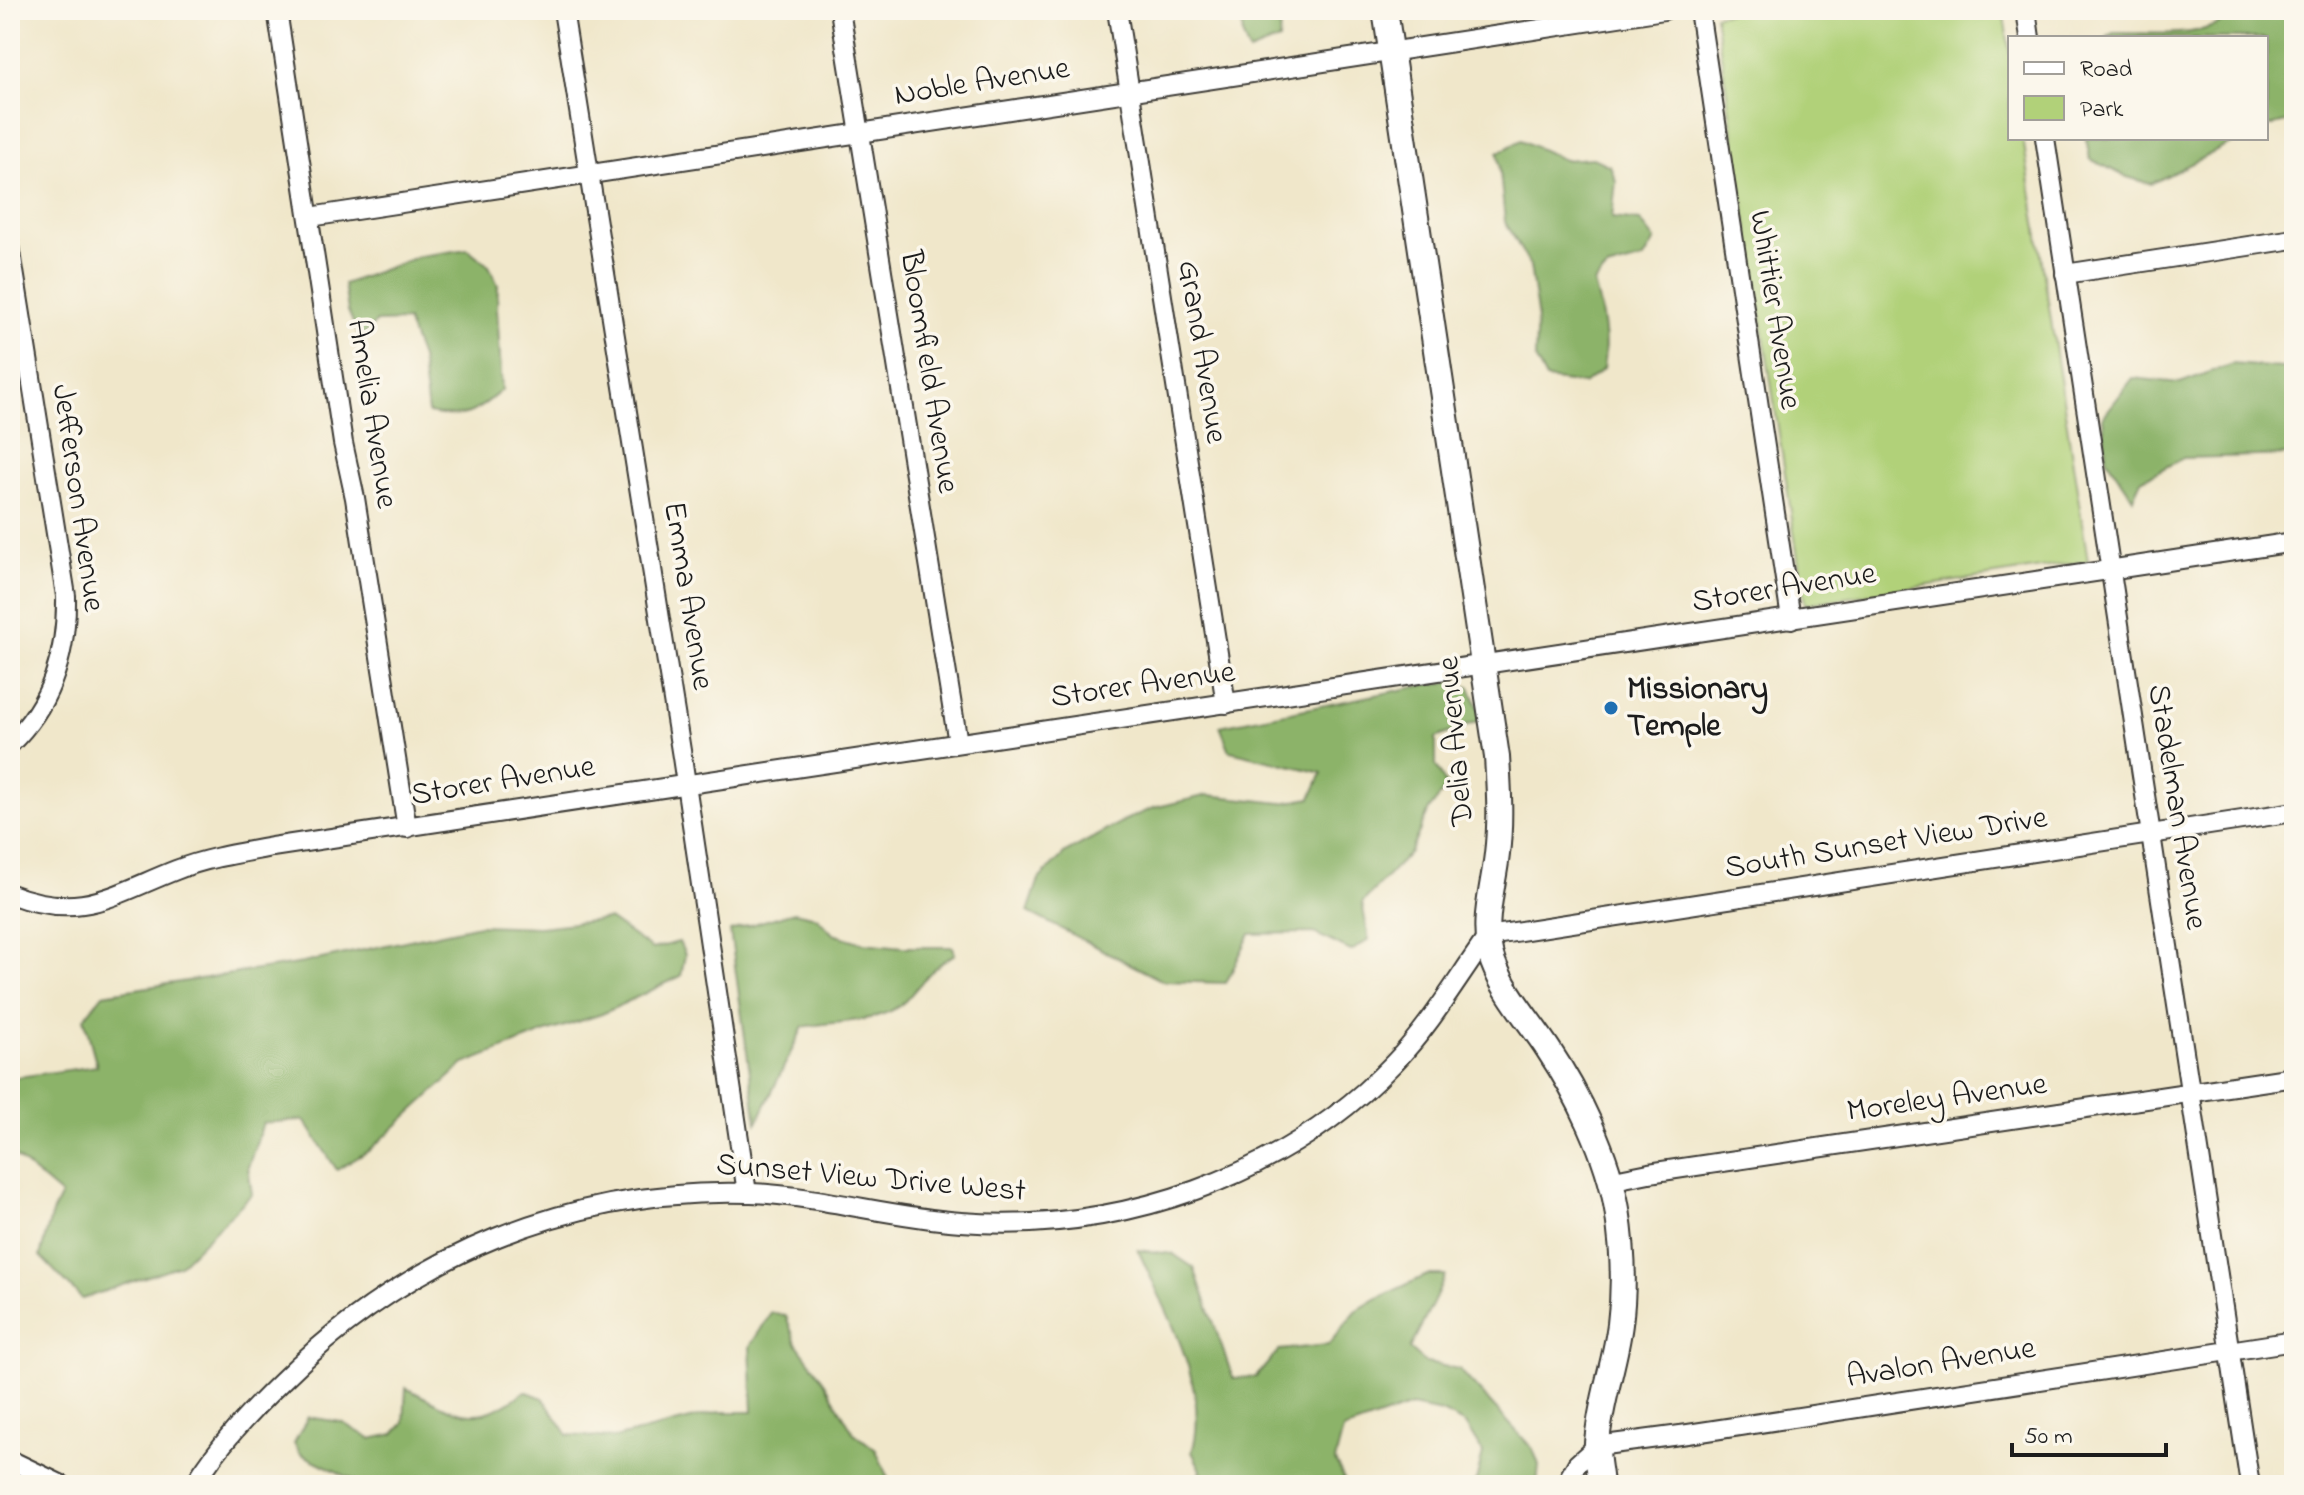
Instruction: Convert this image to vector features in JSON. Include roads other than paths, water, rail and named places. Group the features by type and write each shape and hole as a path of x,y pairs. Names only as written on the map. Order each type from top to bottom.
{"street":[{"name":"Amelia Avenue","path":"277,10 343,443 355,498 407,828"},
{"name":"Emma Avenue","path":"563,10 686,785 747,1193"},
{"name":"Bloomfield Avenue","path":"840,10 958,743"},
{"name":"Grand Avenue","path":"1117,10 1226,704"},
{"name":"Delia Avenue","path":"1385,10 1484,664 1500,803 1497,856 1487,918 1488,936 1493,961 1509,994 1548,1048 1584,1111 1616,1207 1623,1290 1614,1362 1602,1406 1597,1446 1601,1485"},
{"name":"Noble Avenue","path":"310,217 1664,10"},
{"name":"Whittier Avenue","path":"1699,10 1791,619"},
{"path":"2026,10 2030,36"},
{"name":"Stadelman Avenue","path":"2045,140 2250,1485"},
{"path":"2065,274 2294,239"},
{"name":"Jefferson Avenue","path":"10,246 66,596 67,623 59,667 49,691 30,724 10,744"},
{"name":"Storer Avenue","path":"10,894 44,904 88,905 111,899 176,870 219,856 2294,542"},
{"name":"South Sunset View Drive","path":"1488,936 2294,812"},
{"name":"Sunset View Drive West","path":"194,1485 229,1436 312,1351 372,1303 446,1260 504,1234 578,1211 675,1195 747,1193 824,1201 920,1218 1020,1225 1108,1214 1187,1193 1241,1171 1291,1145 1361,1094 1413,1042 1488,936"},
{"name":"Moreley Avenue","path":"1609,1181 2294,1077"},
{"name":"Avalon Avenue","path":"1597,1446 2294,1341"},
{"path":"1565,1485 1577,1464 1597,1446"},
{"path":"10,1460 62,1485"}],"place":[{"name":"Missionary Temple","path":"1611,708"}]}
